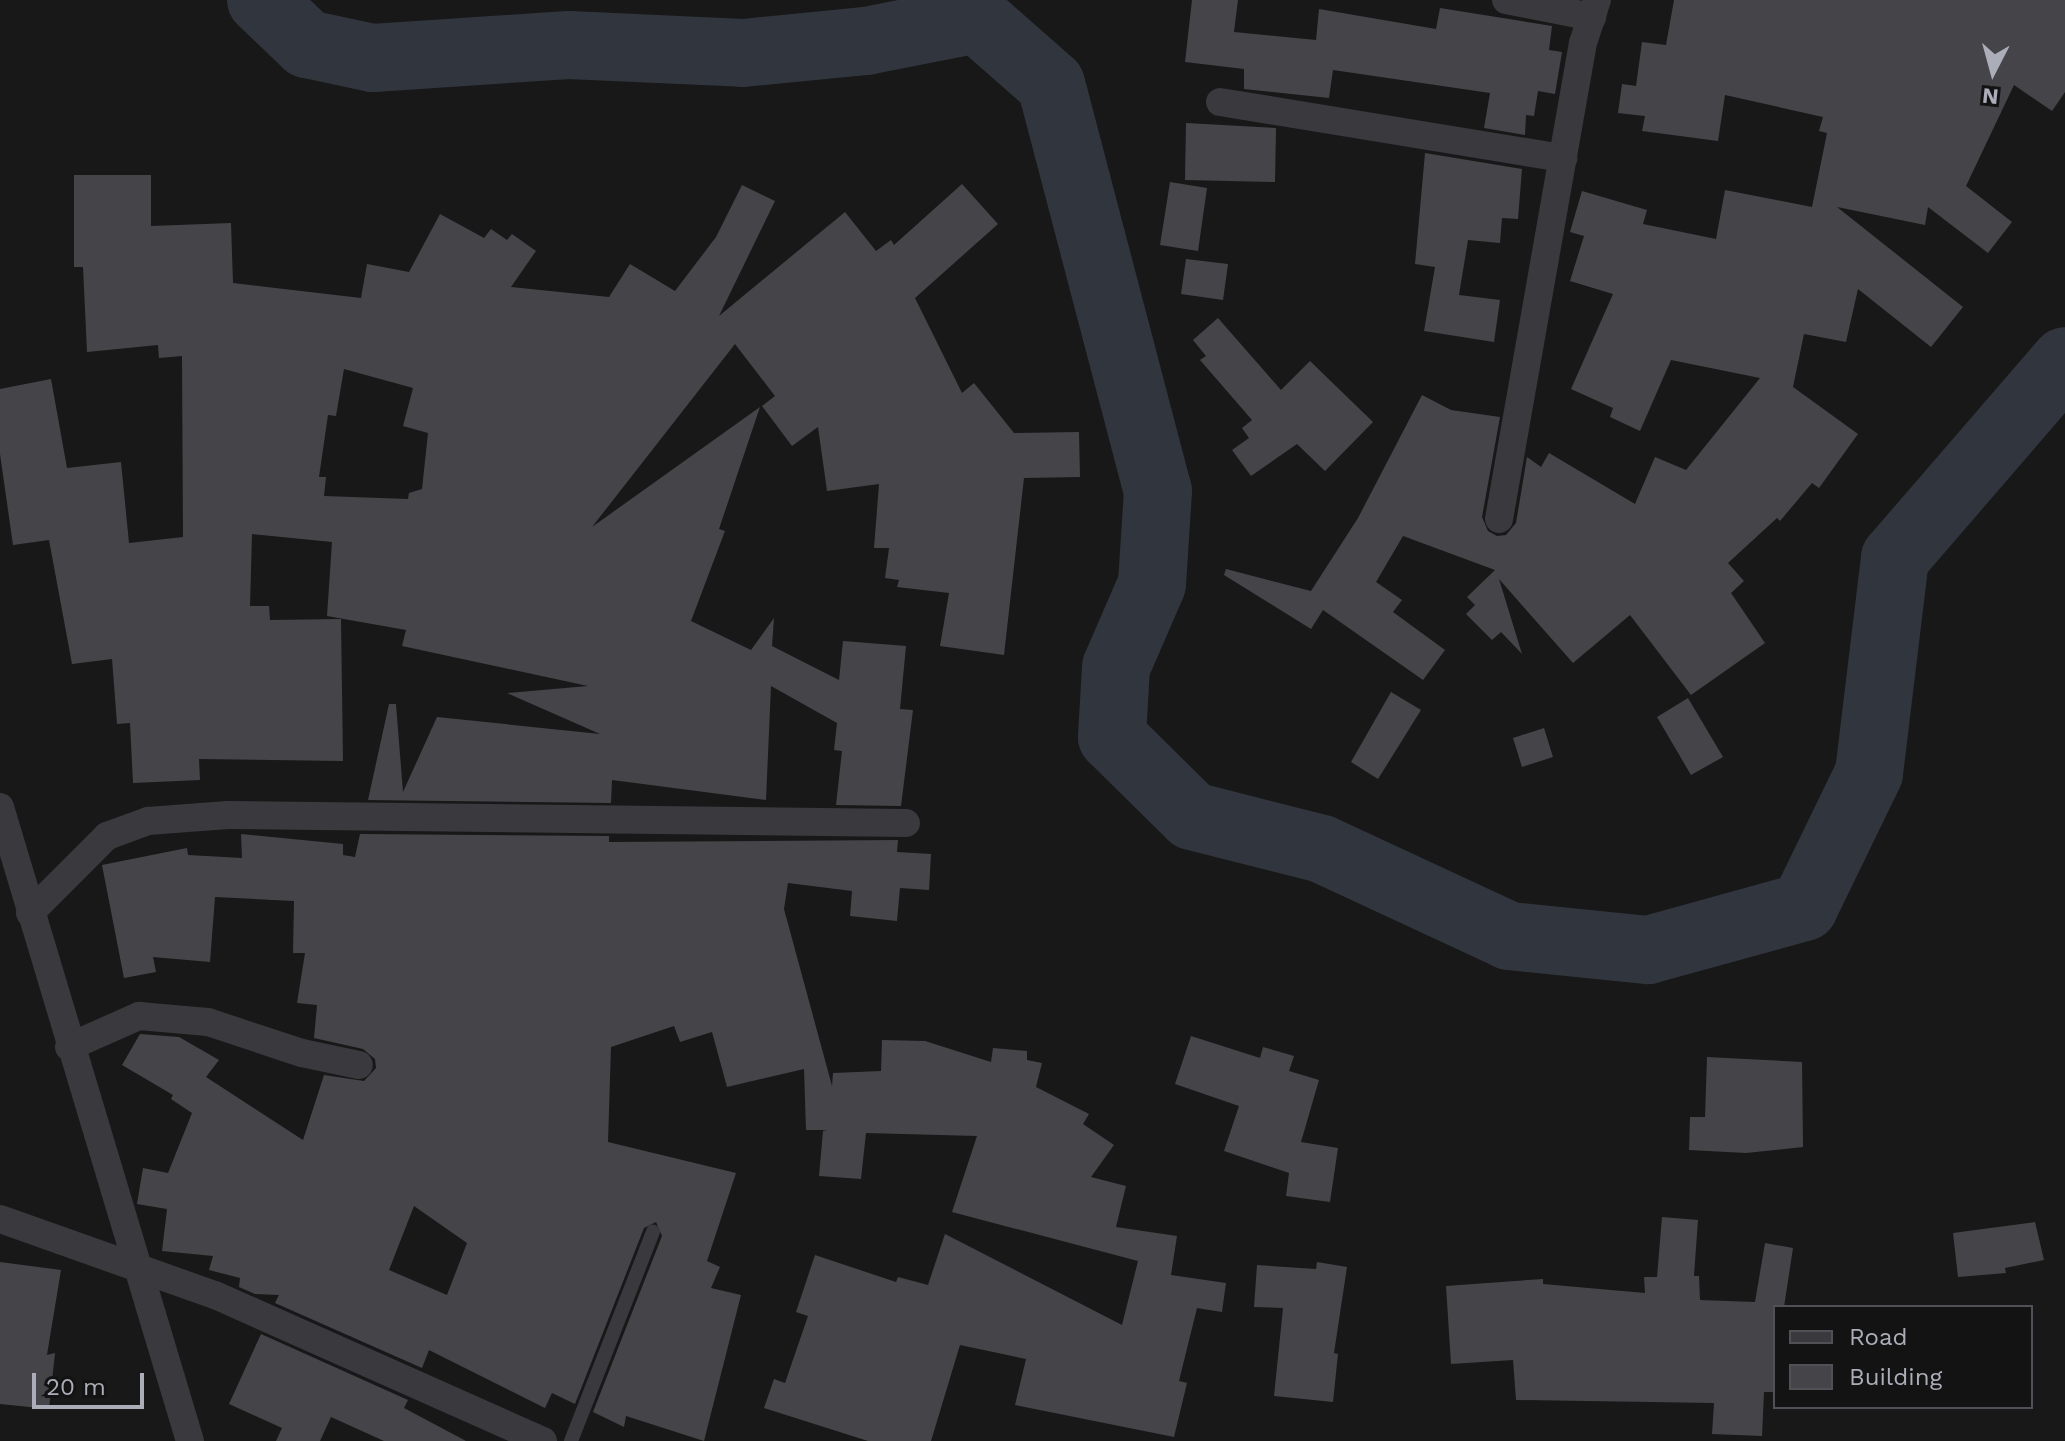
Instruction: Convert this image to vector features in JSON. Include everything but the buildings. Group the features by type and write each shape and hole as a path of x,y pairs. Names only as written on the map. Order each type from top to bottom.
{"street":[{"path":"1499,519 1563,158 1594,8 1506,0"},
{"path":"1220,102 1563,158"},
{"path":"0,807 69,1047 190,1441"},
{"path":"30,913 107,836 148,821 228,815 906,823"},
{"path":"69,1047 139,1016 208,1022 302,1053 359,1065"},
{"path":"0,1219 136,1263 543,1441"}],"lane":[{"path":"571,1441 653,1232"}],"waterway":[{"path":"261,0 307,44 373,58 569,45 743,53 866,41 977,19 1051,84 1158,491 1152,584 1116,667 1112,737 1192,816 1322,849 1509,936 1648,950 1804,907 1869,773 1895,558 2065,361"}]}
